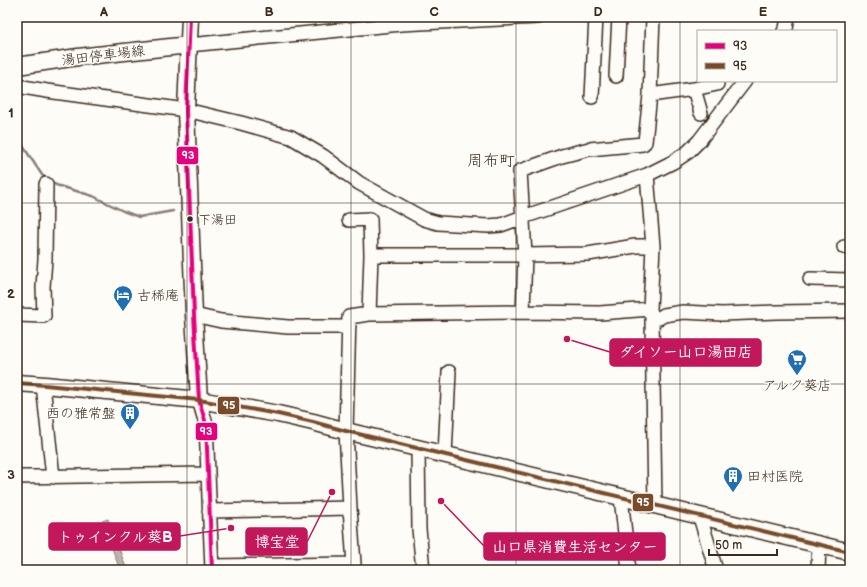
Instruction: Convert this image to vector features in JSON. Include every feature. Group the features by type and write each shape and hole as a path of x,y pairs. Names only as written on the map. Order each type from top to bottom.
{"main road":[{"path":"190,17 186,110 199,400"},
{"name":"湯田停車場線","path":"17,66 78,57 189,45"},
{"path":"17,383 199,400 278,414 850,552"}],"street":[{"path":"189,45 401,21 538,17"},
{"path":"592,97 596,17"},
{"path":"616,76 619,17"},
{"path":"523,312 525,255 520,171 562,156 589,149 642,144 645,142 650,95 652,17"},
{"path":"784,30 788,17"},
{"path":"17,86 186,110 242,123 290,137 323,156 359,183 424,219 438,224 488,226 501,225 564,204 647,175 674,162 688,152 699,141 744,82"},
{"path":"650,95 694,89 717,84"},
{"path":"694,89 701,113"},
{"path":"647,175 653,246 651,314 655,506"},
{"path":"17,315 44,316 43,287 46,184"},
{"path":"349,220 370,219 371,255 369,314"},
{"path":"371,255 588,254 635,246 653,246"},
{"path":"810,279 850,280"},
{"path":"199,400 206,424 212,568 354,567 346,431 350,327 349,317 369,314 600,312 651,314 659,318 664,314 683,312 722,314 850,311"},
{"path":"194,315 221,321 288,327 350,327"},
{"path":"445,455 449,372"},
{"path":"43,385 53,477"},
{"path":"418,448 419,529 423,570"},
{"path":"17,477 208,474"},
{"path":"621,497 629,570"},
{"path":"209,511 350,508"},
{"path":"700,516 716,570"},
{"path":"818,570 819,545"}],"shaded area":[{"path":"108,519 127,570 120,570 102,521"}],"waterway":[{"path":"17,122 19,140 42,175 56,185 93,196 139,217 173,211"}],"transit line":[{"name":"93","path":"190,17 186,110 194,315 199,400 206,424 212,570"},
{"name":"95","path":"17,383 199,400 278,414 850,552"}],"place":[{"name":"下湯田","path":"190,219"},
{"name":"古稀庵","path":"123,312"},
{"name":"ダイソー山口湯田店","path":"567,339"},
{"name":"アルク葵店","path":"797,376"},
{"name":"西の雅常盤","path":"130,430"},
{"name":"博宝堂","path":"332,492"},
{"name":"田村医院","path":"733,493"},
{"name":"山口県消費生活センター","path":"441,501"},
{"name":"トゥインクル葵B","path":"231,528"}],"district":[{"name":"周布町","path":"491,160"}]}
